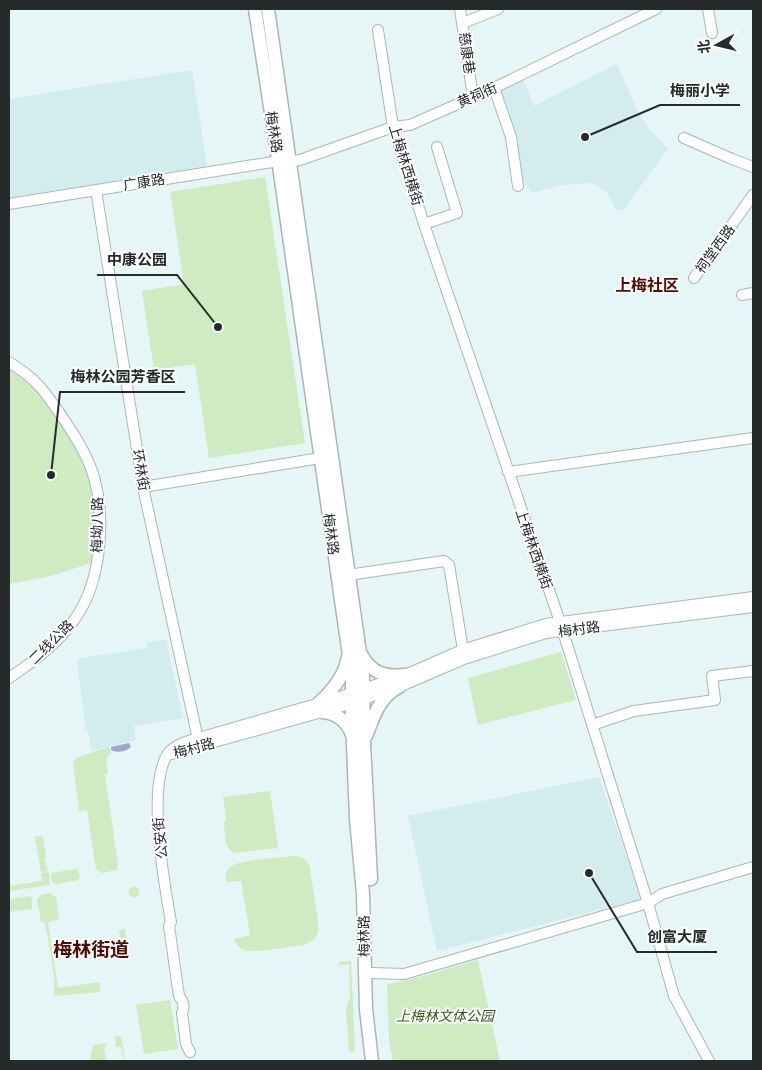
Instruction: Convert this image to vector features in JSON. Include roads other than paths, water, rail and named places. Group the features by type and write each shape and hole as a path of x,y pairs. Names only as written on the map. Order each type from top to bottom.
{"main road":[{"name":"梅林路","path":"255,9 285,162 348,575 357,696 356,819 364,894 366,1009 372,1061"},
{"name":"梅林路","path":"268,9 320,458 354,652"},
{"path":"354,652 367,666 402,681 380,703 358,742 341,719 321,708 354,652"},
{"name":"梅林路","path":"358,742 372,897 374,1009 381,1061"}],"street":[{"name":"慈康巷","path":"460,9 473,97"},
{"path":"462,23 498,9"},
{"name":"黄祠街","path":"285,162 300,160 393,127 410,126 494,88 656,9"},
{"path":"708,9 712,33"},
{"name":"上梅林西横街","path":"378,30 393,127 424,224 561,626 648,903 674,996 709,1061"},
{"path":"494,88 511,137 518,186"},
{"path":"684,138 753,167"},
{"path":"424,224 457,213 437,147"},
{"name":"广康路","path":"9,204 285,162"},
{"name":"环林街","path":"96,190 143,487 199,742"},
{"name":"祠堂西路","path":"694,278 753,195"},
{"path":"742,295 753,294"},
{"name":"梅坳八路","path":"9,362 27,373 43,390 71,431 92,469 98,492 100,533 95,570"},
{"path":"508,472 753,438"},
{"path":"143,487 320,458"},
{"path":"348,575 444,561 449,565 463,654"},
{"name":"二线公路","path":"9,678 33,662 66,631 81,610 95,570"},
{"name":"梅村路","path":"166,755 199,742 321,708 402,681 463,654 517,641 561,626 753,597"},
{"name":"梅村路","path":"561,626 753,607"},
{"path":"592,725 634,711 715,700 712,676 753,671"},
{"name":"公安街","path":"166,755 159,777 157,820 171,922 174,926 184,995 183,1006 187,1013 192,1042 191,1057"},
{"path":"372,973 404,974 648,903 662,894 753,867"}],"water":[{"path":"129,743 131,747 127,750 119,752 111,750 111,747"}],"place":[{"name":"梅丽小学","path":"585,137"},
{"name":"中康公园","path":"218,327"},
{"name":"梅林公园芳香区","path":"51,475"},
{"name":"创富大厦","path":"589,873"}],"district":[{"name":"上梅社区","path":"647,285"},
{"name":"梅林街道","path":"91,949"}],"park label":[{"name":"上梅林文体公园","path":"445,1016"}]}
